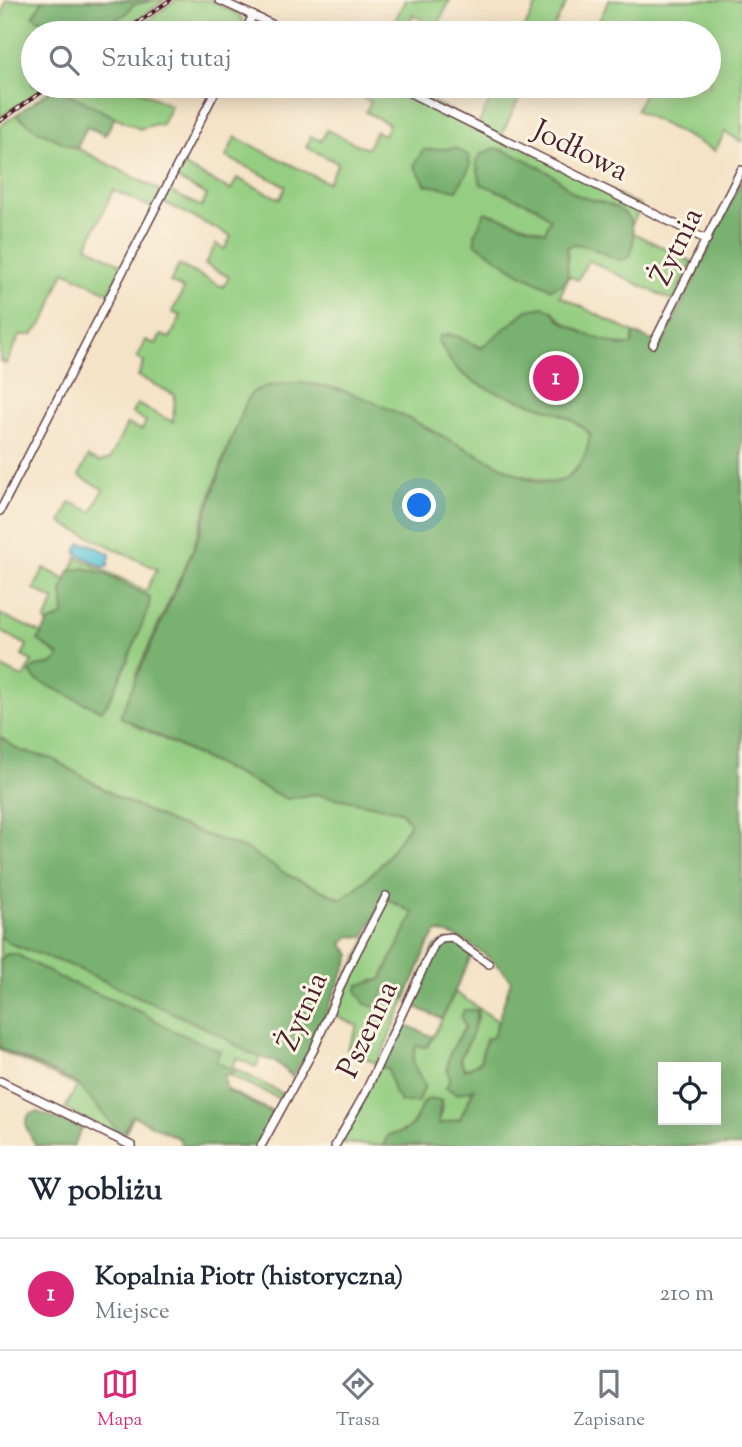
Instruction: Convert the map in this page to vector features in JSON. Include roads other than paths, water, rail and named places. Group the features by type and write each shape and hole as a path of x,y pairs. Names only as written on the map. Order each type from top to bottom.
{"street":[{"path":"219,0 262,21"},
{"path":"250,21 252,17"},
{"path":"0,511 212,98"},
{"name":"Jodłowa","path":"420,98 707,240"},
{"name":"Żytnia","path":"653,344 741,170"},
{"name":"Żytnia","path":"261,1146 314,1049 348,969 386,895"},
{"name":"Pszenna","path":"335,1146 364,1095 434,945 447,937 455,939 489,964"},
{"path":"0,1082 132,1146"}],"water":[{"path":"80,543 93,545 110,554 108,566 103,567 76,553"}],"railway":[{"path":"140,21 170,0"},
{"path":"0,121 33,98"}],"place":[{"name":"Kopalnia Piotr (historyczna)","path":"556,378"}]}
